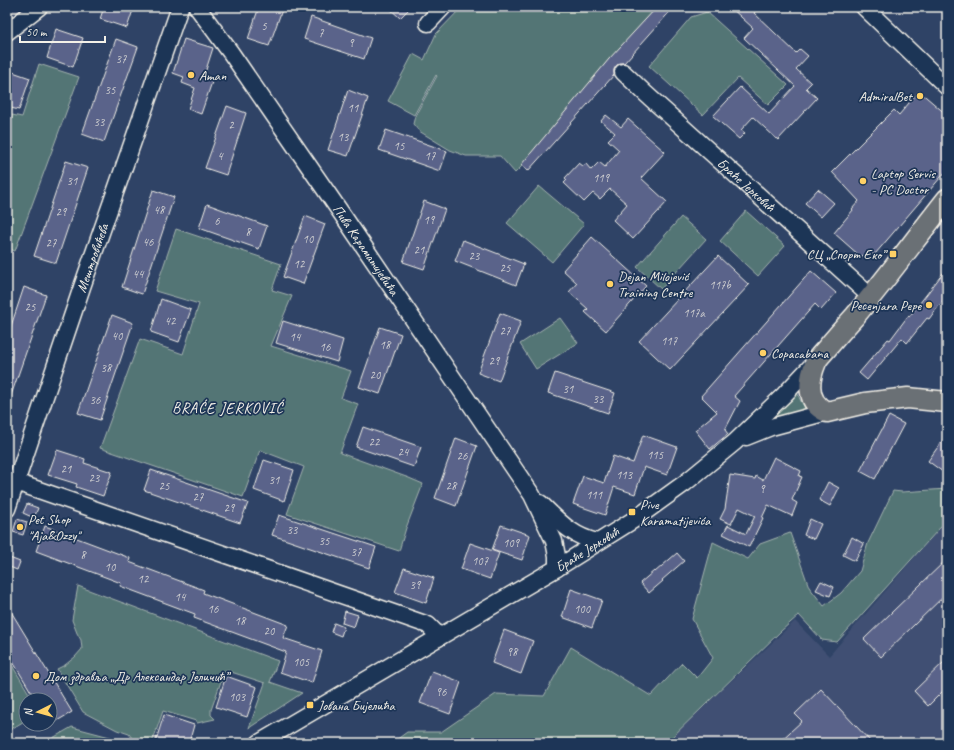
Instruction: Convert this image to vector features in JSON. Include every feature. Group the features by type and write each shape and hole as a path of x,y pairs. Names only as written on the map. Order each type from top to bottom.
{"main road":[{"name":"Браће Јерковић","path":"816,360 901,259 947,199"},
{"path":"816,360 810,380 811,393 816,404 827,412 865,403 908,398 947,402"}],"street":[{"path":"7,32 39,7"},
{"name":"Мештровићева","path":"7,509 12,481 180,7"},
{"name":"Пива Караматијевића","path":"197,7 231,53 342,214 532,495 554,541 557,556 557,568"},
{"path":"428,24 443,7"},
{"path":"864,7 947,87"},
{"name":"Браће Јерковић","path":"623,72 870,296"},
{"name":"Браће Јерковић","path":"259,743 557,568 635,519 696,474 735,442 784,395 816,360"},
{"path":"735,442 753,433 771,427 827,412"},
{"path":"12,481 415,620 428,626 434,631 438,638"},
{"name":"Пива Караматијевића","path":"532,495 570,531 586,539 597,542"}],"shaded area":[{"path":"947,520 947,743 666,743 795,621 829,656"}],"green space":[{"path":"462,7 661,7 515,173 500,156 466,156 450,150 419,131 413,124 415,116 437,76 436,75 414,115 388,101 413,54 424,60 436,34"},
{"path":"707,12 788,85 768,105 738,78 703,115 649,66 691,17"},
{"path":"39,64 79,77 15,251 7,248 7,114 22,117"},
{"path":"539,186 584,224 552,262 507,223"},
{"path":"746,211 785,246 758,276 720,241"},
{"path":"681,217 706,239 661,289 637,267"},
{"path":"176,229 281,264 272,290 292,296 271,346 351,371 341,398 358,404 340,453 423,484 399,551 287,514 304,467 260,450 243,497 100,448 140,339 183,354 199,304 155,291"},
{"path":"560,318 578,343 536,369 520,344"},
{"path":"797,392 808,411 761,427"},
{"path":"947,489 947,520 837,642 822,640 799,615 666,743 392,743 407,732 441,732 496,694 544,696 571,647 651,696 682,663 697,678 713,658 692,619 713,542 748,559 760,544 790,533 809,587 824,606 841,593 860,571 868,543 893,491 902,492"},
{"path":"78,586 278,661 270,682 302,693 249,728 265,683 225,670 211,710 211,715 215,719 197,723 196,721 163,711 152,743 136,743 129,734 117,730 83,712 57,669 75,657 82,649 81,640 72,620"},
{"path":"7,657 28,692 18,692 18,725 8,731"},
{"path":"72,727 125,741 127,743 44,743"}],"building":[{"path":"104,7 134,7 127,28 100,19"},
{"path":"259,7 283,7 269,46 248,39"},
{"path":"388,7 411,7 400,18"},
{"path":"657,7 674,7 624,63 620,63 616,66 614,75 528,171 521,165 609,59"},
{"path":"730,7 759,7 754,13 796,53 800,49 808,56 796,69 811,83 806,88 817,98 778,140 753,117 741,130 745,133 739,139 713,116 740,87 769,114 795,86 744,38 753,28"},
{"path":"311,17 371,38 364,59 304,39"},
{"path":"56,29 83,38 73,67 47,58"},
{"path":"116,39 138,47 104,142 82,134"},
{"name":"Aman","path":"184,39 213,48 204,76 213,79 201,114 188,109 195,88 182,83 184,77 173,73"},
{"path":"7,70 30,78 19,110 7,107"},
{"path":"348,90 368,98 348,156 328,150"},
{"path":"919,91 947,115 947,170 875,254 860,256 834,233 859,201 832,172 894,110 899,115"},
{"path":"227,106 246,113 226,175 205,168"},
{"path":"606,115 621,127 628,119 665,152 641,178 667,202 633,239 613,220 627,204 610,189 600,199 593,193 584,202 564,183 567,180 565,178 579,163 583,166 586,164 591,170 599,162 605,167 619,150 608,140 615,133 601,121"},
{"path":"386,130 447,151 440,171 379,150"},
{"path":"66,161 88,168 56,263 34,256"},
{"path":"818,189 834,203 821,217 805,203"},
{"path":"153,190 174,197 142,294 122,287"},
{"path":"424,201 445,209 424,269 403,262"},
{"path":"207,204 267,226 259,249 199,228"},
{"path":"305,216 325,224 303,284 283,277"},
{"name":"Dejan Milojević Training Centre","path":"592,237 646,286 606,331 585,312 588,309 569,292 577,283 563,270"},
{"path":"463,240 524,264 516,285 455,261"},
{"path":"718,256 749,285 670,370 639,341"},
{"path":"947,268 947,295 929,319 927,318 907,343 902,338 867,380 859,373 888,339 890,340"},
{"path":"811,271 836,293 821,310 815,304 734,396 740,401 725,430 728,434 710,449 695,430 717,412 701,396"},
{"path":"24,287 46,295 7,404 7,338"},
{"path":"161,299 191,310 179,342 151,332"},
{"path":"500,313 521,321 499,381 478,373"},
{"path":"112,315 133,323 100,420 78,413"},
{"path":"283,321 343,340 337,362 276,343"},
{"path":"380,327 401,334 380,394 359,387"},
{"path":"555,373 615,393 608,413 548,393"},
{"path":"889,416 904,424 875,479 860,471"},
{"path":"363,427 421,447 414,467 356,447"},
{"path":"947,434 947,475 928,461"},
{"path":"643,435 677,447 667,475 644,467 635,494 614,487 605,515 573,504 583,476 604,483 613,456 633,463"},
{"path":"456,438 477,446 456,506 435,498"},
{"path":"57,450 85,459 84,463 112,472 103,496 76,487 77,484 48,475"},
{"path":"774,457 801,471 799,476 802,477 792,500 797,503 792,516 768,505 749,547 723,534 728,525 746,534 755,516 739,508 731,524 720,519 725,509 730,475 755,479 756,476 763,480"},
{"path":"264,460 294,470 284,501 254,490"},
{"path":"151,470 248,503 240,523 144,490"},
{"path":"828,482 839,488 830,506 819,500"},
{"path":"27,504 38,508 34,518 23,513"},
{"path":"279,515 376,547 369,568 272,535"},
{"name":"Pet Shop \"Aja&Ozzy\"","path":"17,519 27,522 23,535 13,532"},
{"path":"810,519 821,524 814,539 804,535"},
{"path":"501,525 530,535 522,560 492,550"},
{"path":"45,526 130,558 129,562 204,590 203,593 288,625 283,638 322,651 312,683 280,672 286,652 194,618 195,614 120,586 121,583 36,551"},
{"path":"852,537 864,544 855,561 843,555"},
{"path":"470,543 499,553 490,579 461,569"},
{"path":"677,553 684,561 649,593 640,583"},
{"path":"7,557 20,562 17,570 7,566"},
{"path":"947,559 947,593 881,657 864,639"},
{"path":"404,568 434,578 426,603 395,592"},
{"path":"821,581 834,587 830,596 816,590"},
{"path":"571,589 602,600 592,628 562,617"},
{"name":"Дом здравља „Др Александар Јеличић”","path":"7,605 72,712 58,720 58,692 31,692 7,652"},
{"path":"345,611 358,615 354,627 342,623"},
{"path":"334,623 344,627 341,636 331,632"},
{"path":"504,630 533,641 521,674 492,663"},
{"path":"947,659 947,687 928,706 914,691"},
{"path":"432,671 461,682 450,714 420,703"},
{"path":"226,676 257,687 247,717 216,707"},
{"path":"821,689 872,743 778,743 802,721 795,714"},
{"path":"164,715 194,725 189,743 155,743"}],"place":[{"name":"Aman","path":"191,75"},
{"name":"AdmiralBet","path":"920,96"},
{"name":"Laptop Servis - PC Doctor","path":"863,181"},
{"name":"СЦ „Спорт Еко”","path":"893,254"},
{"name":"Dejan Milojević Training Centre","path":"610,284"},
{"name":"Pecenjara Pepe","path":"929,305"},
{"name":"Copacabana","path":"763,353"},
{"name":"Pive Karamatijevića","path":"632,512"},
{"name":"Pet Shop \"Aja&Ozzy\"","path":"20,527"},
{"name":"Дом здравља „Др Александар Јеличић”","path":"36,676"},
{"name":"Јована Бијелића","path":"310,705"}],"district":[{"name":"BRAĆE JERKOVIĆ","path":"228,408"}]}
